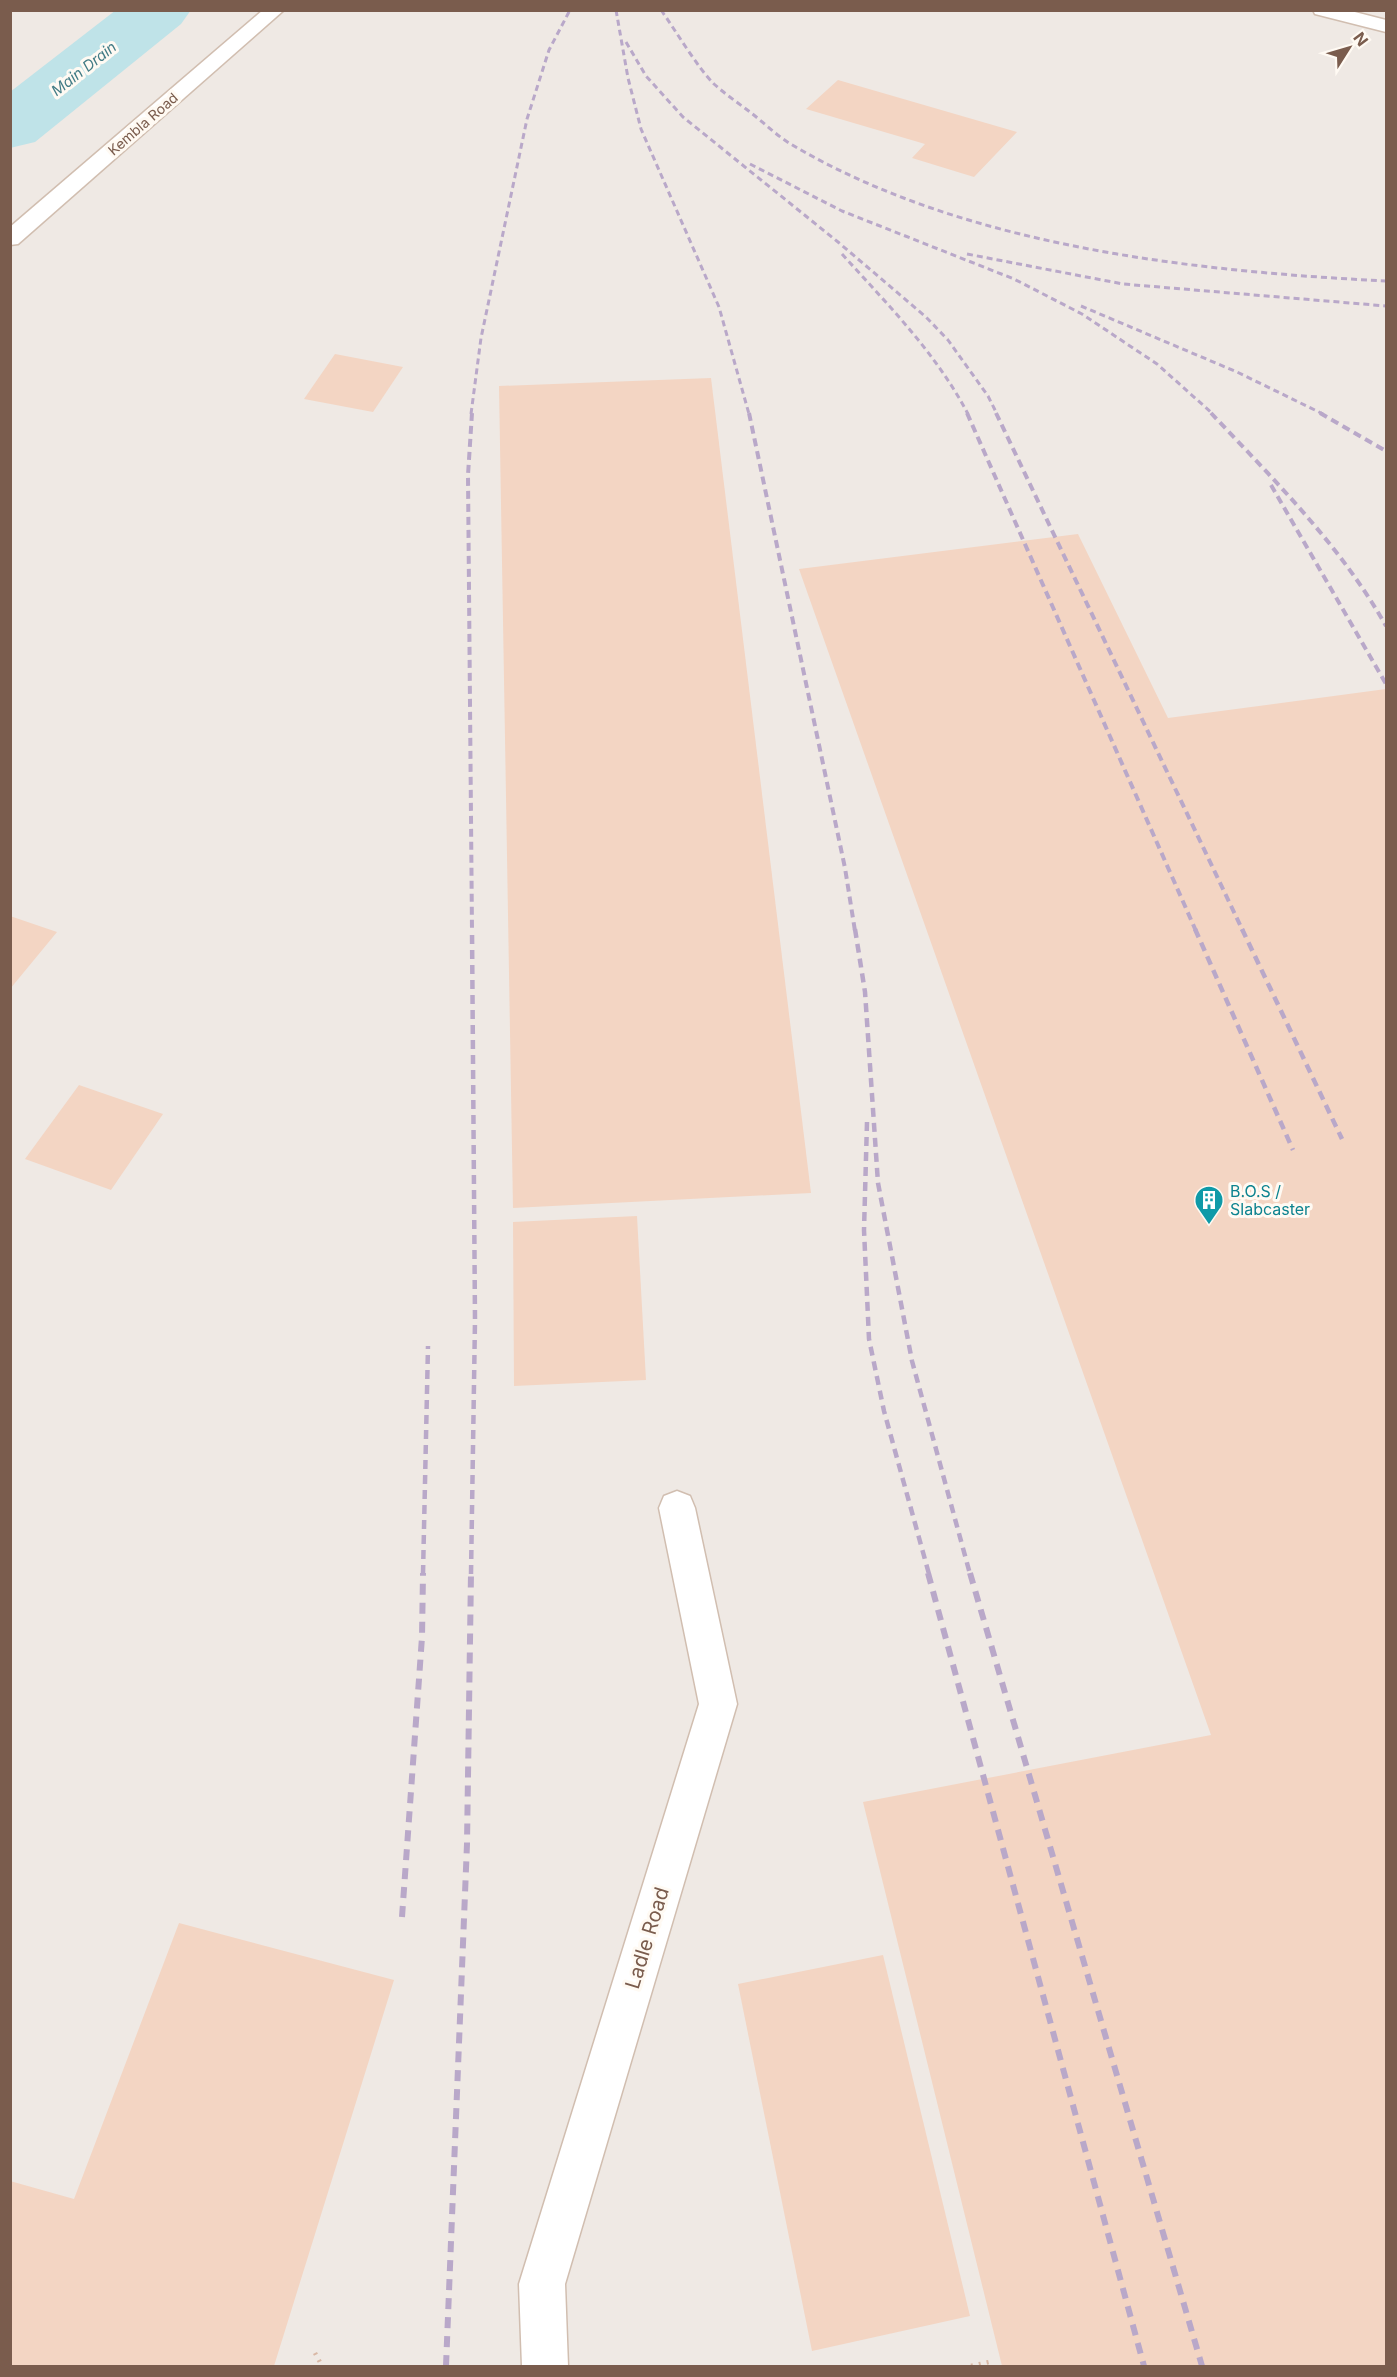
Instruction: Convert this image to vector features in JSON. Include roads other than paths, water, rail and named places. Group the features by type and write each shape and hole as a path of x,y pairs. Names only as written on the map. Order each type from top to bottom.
{"street":[{"name":"Kembla Road","path":"10,239 275,10"},
{"path":"1322,10 1386,26"},
{"name":"Ladle Road","path":"545,2367 542,2284 718,1704 677,1508"}],"waterway":[{"name":"Main Drain","path":"10,127 158,10"}],"railway":[{"path":"471,414 481,338 527,119 549,50 570,10"},
{"path":"616,10 628,78 641,129 719,307 749,414"},
{"path":"661,10 707,77 789,143 856,178 927,207 1002,229 1078,247 1156,260 1234,270 1386,281"},
{"path":"626,42 646,76 683,117 838,242 926,317 948,340 988,396 997,414"},
{"path":"750,164 842,211 1014,279 1082,314 1157,364 1213,414"},
{"path":"842,254 926,350 968,414"},
{"path":"967,254 1123,284 1386,306"},
{"path":"1081,306 1237,372 1323,414"},
{"path":"472,413 468,475 472,931"},
{"path":"749,413 845,868 855,931"},
{"path":"967,413 1196,931"},
{"path":"996,413 1243,931"},
{"path":"1211,413 1327,541 1349,568 1386,626"},
{"path":"1320,413 1386,451"},
{"path":"1271,485 1386,684"},
{"path":"471,1574 475,1320 472,929"},
{"path":"855,929 865,992 878,1183 912,1361 970,1574"},
{"path":"1195,929 1293,1150"},
{"path":"1242,929 1342,1139"},
{"path":"867,1122 864,1230 869,1339 884,1411 929,1574"},
{"path":"423,1574 428,1346"},
{"path":"402,1917 422,1637 423,1573"},
{"path":"446,2366 467,1844 471,1573"},
{"path":"928,1573 1144,2366"},
{"path":"970,1573 1202,2366"}],"place":[{"name":"B.O.S / Slabcaster","path":"1209,1226"}]}
